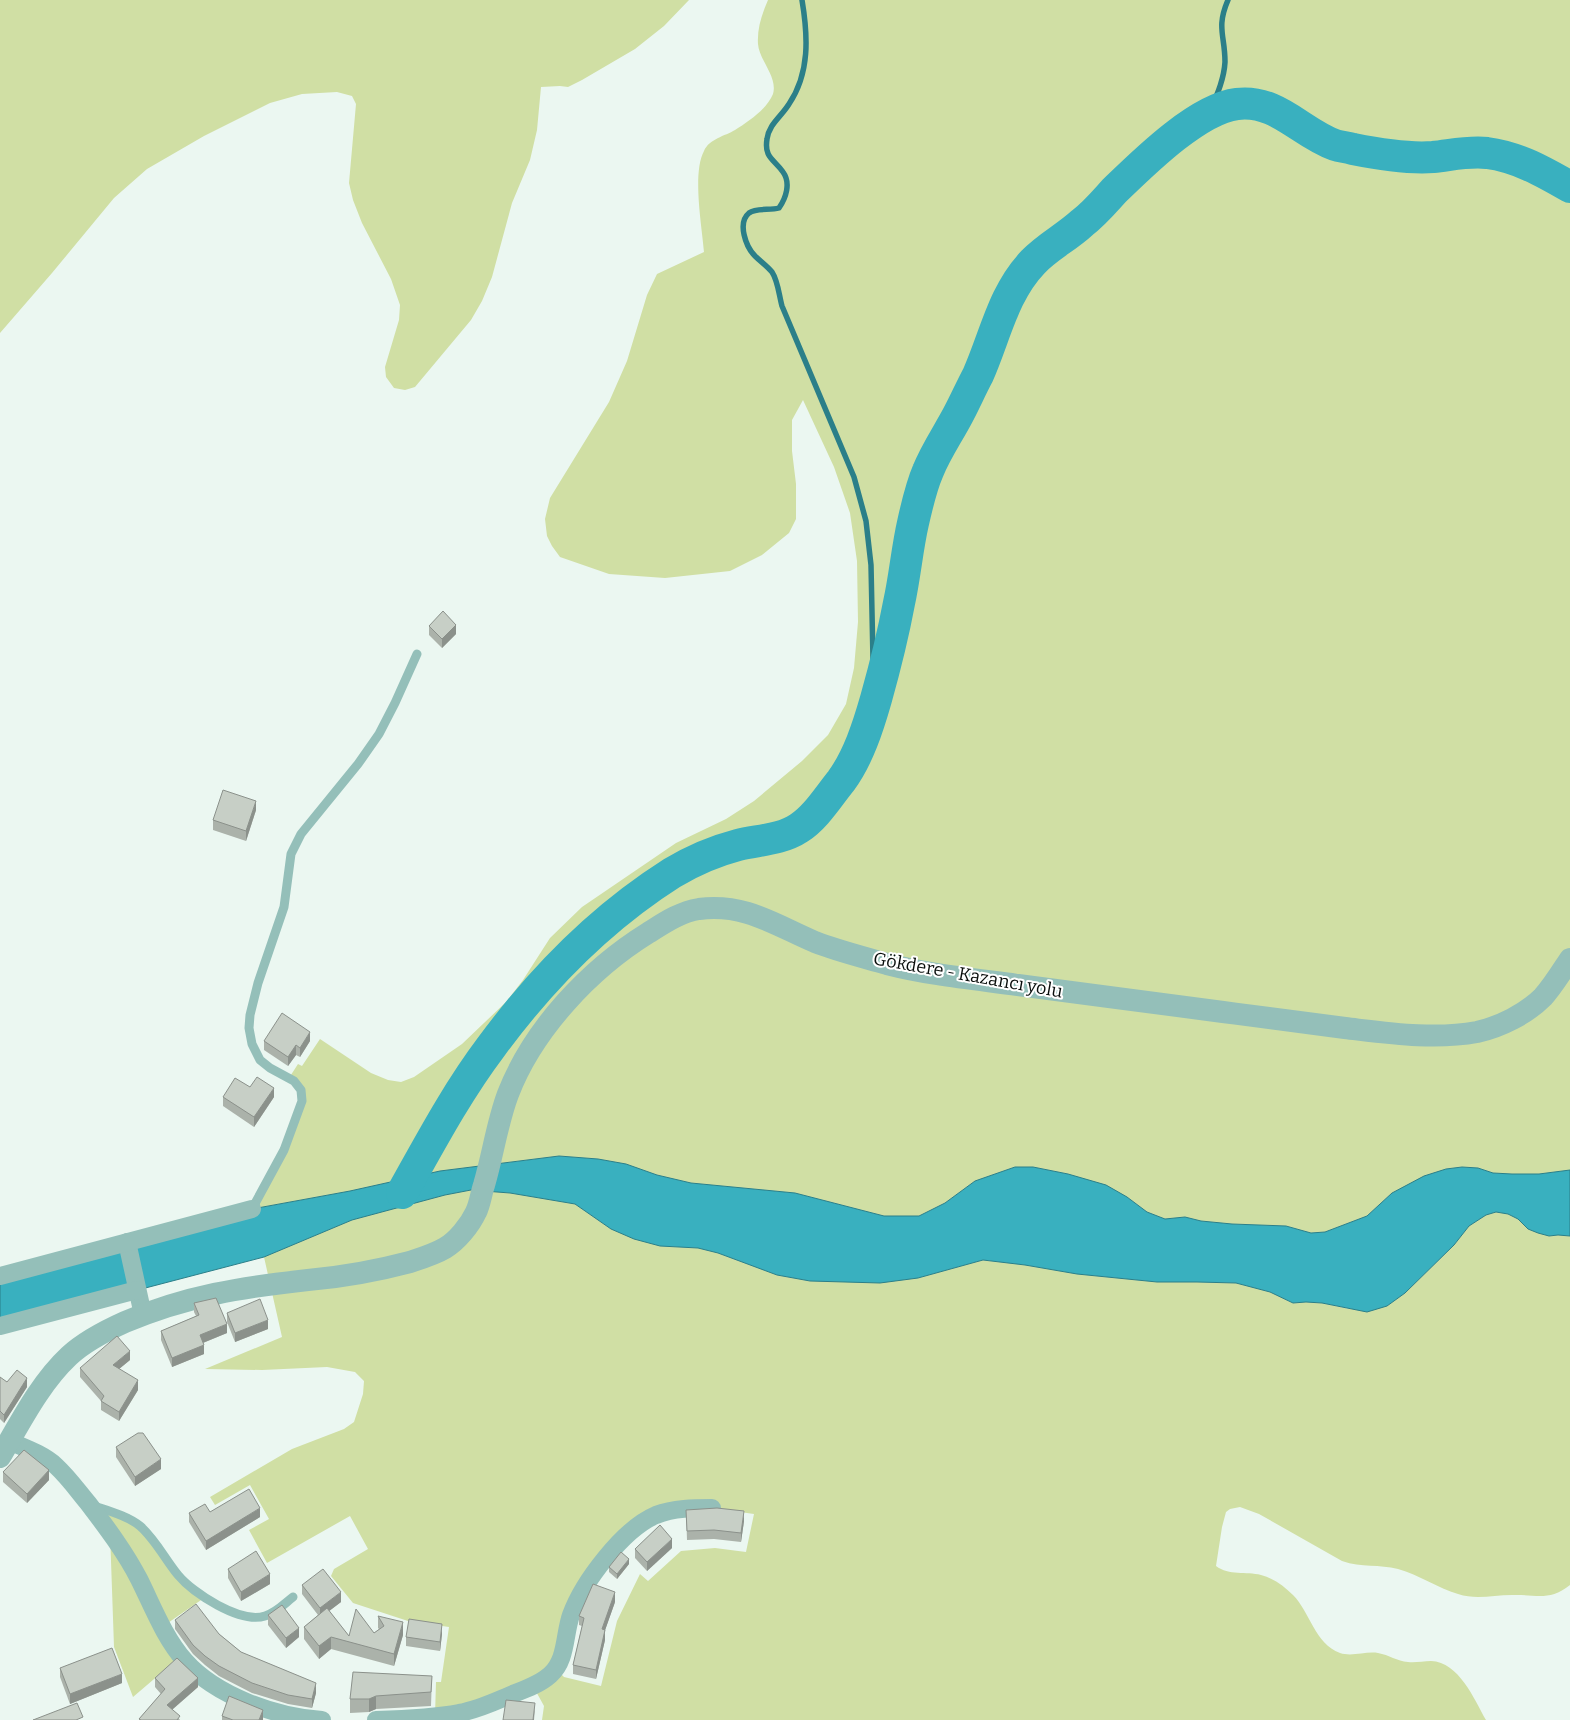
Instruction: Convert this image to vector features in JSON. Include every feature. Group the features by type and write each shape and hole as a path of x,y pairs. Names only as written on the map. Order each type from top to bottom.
{"street":[{"name":"Gökdere - Kazancı yolu","path":"3,1445 48,1380 72,1353 87,1341 110,1329 170,1305 208,1295 248,1286 345,1277 383,1270 420,1259 447,1247 466,1228 476,1212 509,1090 541,1034 564,1004 605,964 647,933 690,910 730,908 748,912 817,942 894,966 1127,1000 1419,1035 1455,1035 1501,1025 1522,1013 1542,997 1570,959"},
{"path":"0,1276 128,1248 252,1208"},
{"path":"128,1248 143,1315"},
{"path":"0,1326 136,1285"},
{"path":"3,1445 41,1455 69,1479 127,1557 173,1645 186,1662 203,1677 220,1689 266,1709 295,1718 322,1720"},
{"path":"376,1720 462,1716 533,1686 550,1676 562,1658 571,1616 585,1587 600,1564 639,1526 655,1516 672,1510 712,1508"}],"lane":[{"path":"252,1208 284,1150 302,1101 300,1090 294,1081 270,1068 260,1060 252,1044 249,1028 250,1014 258,983 284,907 291,854 301,834 358,764 379,734 417,654"},
{"path":"89,1505 124,1517 139,1526 190,1588 220,1606 248,1616 262,1617 274,1612 293,1597"}],"green space":[{"path":"0,0 689,0 664,26 635,49 568,87 541,87 537,130 530,160 512,203 492,277 482,301 471,320 415,387 405,390 394,388 386,377 385,367 399,320 400,305 391,279 362,223 349,183 356,104 352,96 337,92 302,94 270,103 204,136 147,169 114,198 0,333"},
{"path":"768,0 1570,0 1570,1170 1539,1174 1512,1174 1493,1173 1478,1168 1446,1169 1392,1193 1367,1216 1325,1232 1311,1233 1286,1226 1232,1224 1201,1221 1185,1217 1165,1219 1147,1212 1127,1197 1068,1174 1033,1167 1015,1167 975,1181 945,1203 919,1216 884,1216 795,1193 691,1183 657,1175 625,1164 598,1159 559,1156 440,1171 350,1191 252,1209 283,1150 302,1096 289,1078 298,1064 302,1066 320,1039 371,1073 388,1080 401,1082 414,1077 462,1044 506,1002 523,980 550,938 582,907 676,843 726,819 754,801 802,761 828,735 846,704 854,668 858,622 857,561 850,513 834,467 803,400 792,420 796,519 789,533 762,555 730,571 665,578 609,574 560,557 547,536 545,519 550,498 609,402 627,361 647,295 657,274 704,252 698,186 700,161 706,147 757,115 773,94 773,81 761,56 758,44 760,21"},
{"path":"471,1190 510,1193 575,1204 611,1229 635,1239 660,1246 698,1248 718,1253 777,1275 810,1281 918,1278 983,1260 1077,1274 1157,1282 1236,1283 1270,1292 1293,1303 1322,1303 1350,1309 1387,1306 1405,1293 1454,1245 1469,1226 1486,1215 1496,1212 1508,1214 1518,1219 1528,1229 1549,1236 1570,1236 1570,1585 1555,1594 1542,1596 1465,1596 1398,1569 1342,1561 1259,1514 1240,1507 1226,1512 1216,1566 1226,1571 1261,1575 1270,1578 1282,1586 1299,1602 1324,1643 1340,1653 1378,1653 1404,1661 1441,1663 1450,1668 1465,1683 1486,1720 542,1720 544,1706 533,1686 435,1716 436,1682 441,1682 449,1627 408,1621 353,1603 331,1576 334,1569 368,1549 350,1516 267,1563 249,1530 269,1519 250,1485 215,1505 210,1497 292,1449 344,1429 354,1422 363,1394 364,1381 355,1372 327,1367 262,1370 205,1369 282,1337 264,1257 352,1220 445,1195","holes":["712,1508 754,1514 746,1552 715,1548 681,1551 648,1581 640,1574 617,1621 601,1686 564,1677 556,1669 601,1563 672,1510"]},
{"path":"107,1511 139,1526 204,1598 162,1627 181,1656 133,1697 114,1647 110,1532"}],"water":[{"path":"559,1156 598,1159 626,1164 657,1175 691,1183 795,1193 884,1216 919,1216 945,1203 975,1181 1015,1167 1033,1167 1068,1174 1106,1185 1127,1197 1147,1212 1165,1219 1185,1217 1201,1221 1232,1224 1286,1226 1311,1233 1325,1232 1367,1216 1392,1193 1424,1176 1446,1169 1478,1168 1493,1173 1512,1174 1539,1174 1570,1170 1570,1236 1549,1236 1538,1233 1528,1229 1518,1219 1508,1214 1496,1212 1486,1215 1469,1226 1454,1245 1405,1293 1387,1306 1367,1312 1322,1303 1293,1303 1270,1292 1236,1283 1157,1282 1077,1274 983,1260 918,1278 880,1283 810,1281 777,1275 718,1253 698,1248 660,1246 634,1239 611,1229 575,1204 510,1193 471,1190 445,1195 352,1220 264,1257 0,1326 0,1276 252,1209 350,1191 440,1171"}],"building":[{"path":"443,611 456,625 442,639 429,626"},
{"path":"223,790 256,801 246,831 213,820"},
{"path":"282,1013 310,1032 300,1048 296,1045 288,1057 264,1041"},
{"path":"257,1077 274,1088 254,1117 223,1097 235,1078 250,1087"},
{"path":"216,1298 227,1324 200,1335 204,1345 172,1358 161,1331 199,1315 194,1303"},
{"path":"260,1299 268,1320 235,1333 227,1313"},
{"path":"117,1336 130,1351 113,1365 138,1380 119,1412 101,1401 104,1396 80,1368"},
{"path":"17,1370 27,1378 4,1415 0,1411 0,1377 7,1382"},
{"path":"138,1433 143,1433 161,1459 135,1477 116,1447"},
{"path":"24,1450 49,1470 27,1494 3,1472"},
{"path":"249,1489 260,1508 206,1541 189,1513 205,1504 210,1512"},
{"path":"717,1508 744,1511 741,1533 714,1530 687,1531 686,1510"},
{"path":"660,1525 672,1539 647,1562 635,1549"},
{"path":"256,1551 270,1574 241,1592 228,1569"},
{"path":"621,1552 629,1559 617,1574 609,1567"},
{"path":"323,1569 341,1592 320,1608 302,1585"},
{"path":"593,1584 615,1592 602,1629 605,1630 596,1670 573,1665 584,1618 579,1616"},
{"path":"196,1604 219,1634 241,1652 316,1683 312,1699 288,1695 252,1683 219,1666 205,1656 193,1645 175,1620"},
{"path":"282,1605 299,1628 286,1638 268,1615"},
{"path":"327,1608 349,1636 356,1609 374,1633 384,1626 378,1616 403,1622 394,1654 331,1637 319,1646 304,1627"},
{"path":"409,1619 442,1624 440,1642 406,1637"},
{"path":"112,1648 122,1674 70,1694 60,1668"},
{"path":"177,1658 198,1678 167,1705 180,1716 177,1720 139,1719 165,1689 155,1678"},
{"path":"353,1672 432,1676 431,1692 376,1696 369,1699 350,1699"},
{"path":"229,1696 263,1710 259,1720 233,1720 222,1716"},
{"path":"506,1700 535,1703 533,1720 503,1720"},
{"path":"77,1703 83,1717 76,1720 33,1720"}],"waterway":[{"path":"802,0 806,54 801,80 786,109 770,129 766,145 770,158 783,172 787,181 784,200 779,208 756,210 749,213 745,217 743,229 746,241 752,252 774,276 782,306 854,477 866,521 871,565 873,660 869,724"},
{"path":"1209,114 1223,75 1225,53 1222,18 1228,0"},
{"path":"402,1193 444,1118 479,1064 530,997 574,951 621,910 672,873 721,850 785,835 799,828 816,813 841,781 853,762 862,742 889,651 911,533 923,483 935,456 978,375 1007,301 1014,287 1033,262 1091,216 1155,152 1188,126 1205,116 1221,108 1237,104 1251,104 1277,112 1323,140 1337,146 1403,157 1433,157 1473,152 1487,153 1509,158 1530,166 1570,187"}]}
